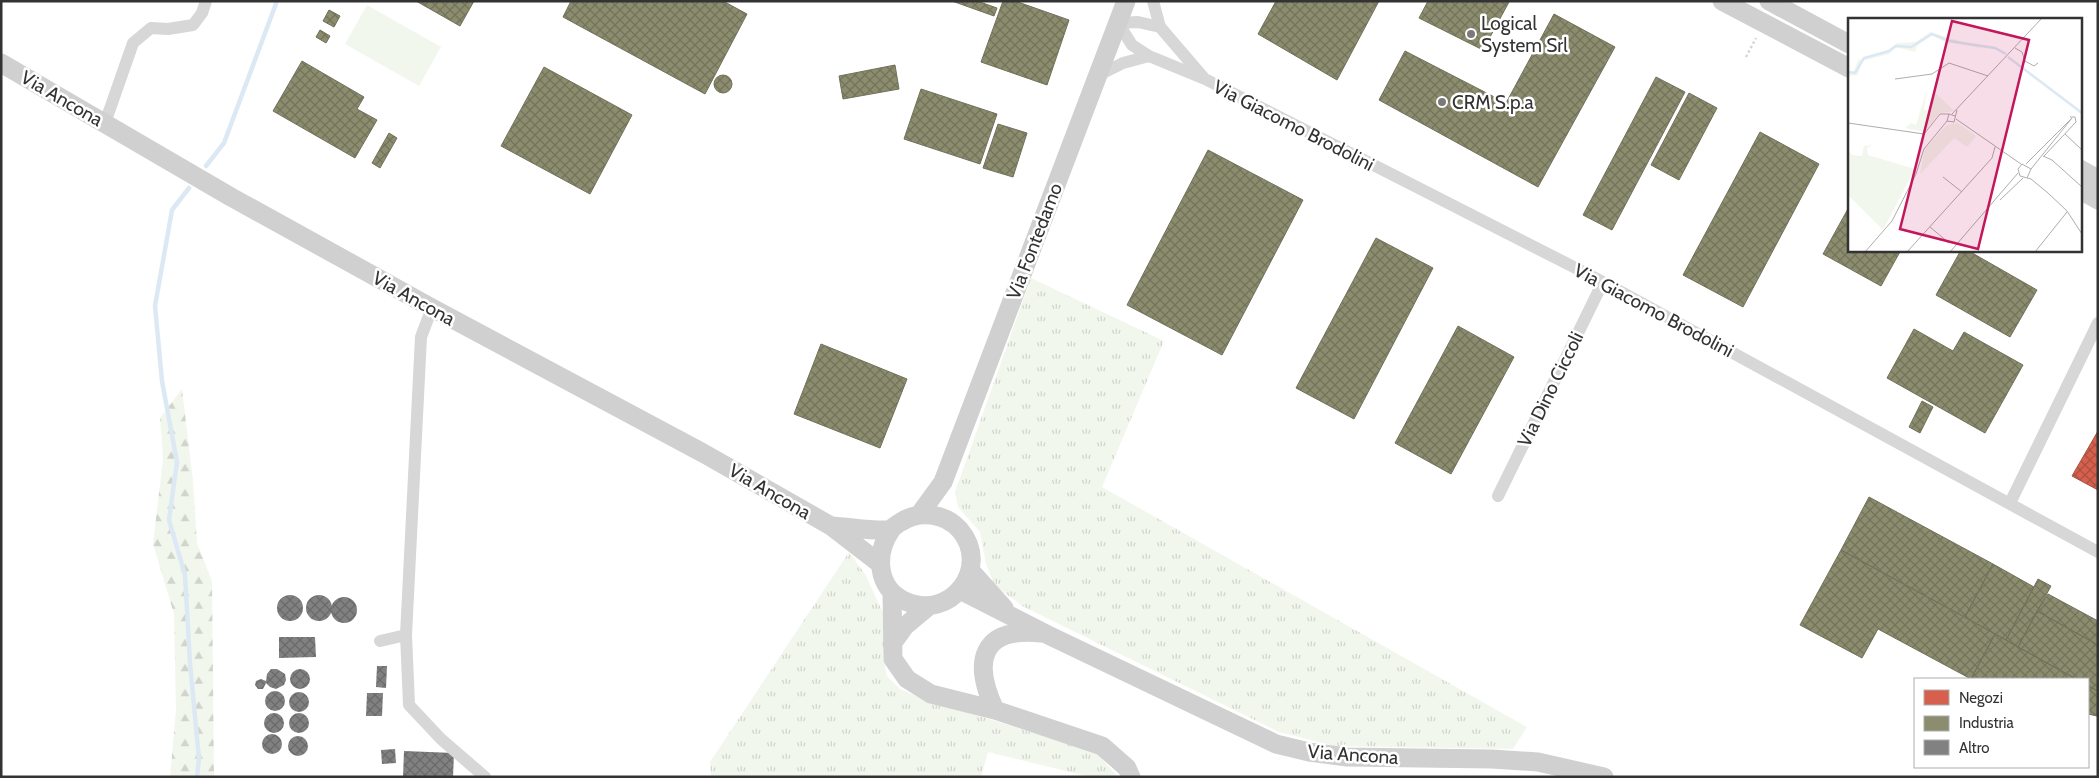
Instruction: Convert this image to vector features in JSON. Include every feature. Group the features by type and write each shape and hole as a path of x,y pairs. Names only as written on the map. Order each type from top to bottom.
{"main road":[{"name":"Via Fontedamo","path":"919,515 943,482 1126,1"},
{"path":"1722,1 1848,67"},
{"path":"1770,1 1848,43"},
{"name":"Via Ancona","path":"1,63 232,197 432,308 703,453 831,526 880,563"},
{"path":"2082,170 2098,179"},
{"path":"2082,191 2098,200"},
{"path":"943,482 950,522"},
{"path":"892,644 905,626 930,606 946,601 960,590 970,570 971,559 967,543 959,529 940,517 919,515 899,523 884,540 880,563 881,574 892,592 903,600 916,605 930,606"},
{"name":"Via Ancona","path":"831,526 891,530"},
{"name":"Via Ancona","path":"970,570 1010,614"},
{"name":"Via Ancona","path":"960,590 1046,634 1276,744 1347,758 1492,759 1538,762 1604,777"},
{"path":"892,592 893,660 907,679 931,694 995,710 1102,746 1127,768 1131,777"},
{"path":"995,710 986,690 982,670 984,655 992,642 1011,634 1027,632 1046,634"}],"street":[{"path":"105,122 133,43 151,28 168,29 193,25 206,1"},
{"name":"Via Giacomo Brodolini","path":"1153,1 1160,28 1205,79"},
{"path":"1118,23 1138,22 1160,28"},
{"name":"Via Giacomo Brodolini","path":"1118,23 1132,45 1150,56 1205,79 1603,282 2098,552"},
{"path":"1097,76 1123,63 1150,56"},
{"name":"Via Dino Ciccoli","path":"1498,496 1603,282"},
{"path":"432,308 421,337 406,635 409,705 441,739 485,777"},
{"path":"2010,503 2098,323"},
{"path":"380,641 406,635"}],"green space":[{"path":"367,5 441,47 419,86 345,44"},
{"path":"1031,278 1164,341 1102,487 1527,727 1513,749 1334,746 1279,732 1024,607 995,586 986,564 980,532 958,507 955,492"},
{"path":"182,389 193,481 197,543 212,581 214,777 170,777 176,710 174,614 153,544 163,459 160,418"},
{"path":"849,552 865,574 885,617 883,657 887,676 900,689 921,698 1096,752 1118,777 1090,777 988,752 981,777 711,777 710,762"}],"building: Negozi":[{"path":"2098,431 2098,490 2072,476"}],"building: Industria":[{"path":"416,1 474,1 460,26"},
{"path":"571,1 723,1 747,14 705,94 563,17"},
{"path":"952,1 977,1 997,8 994,16"},
{"path":"1003,1 1015,1 1069,20 1047,85 981,62"},
{"path":"1276,1 1379,1 1337,80 1258,34"},
{"name":"Logical System Srl","path":"1428,1 1509,2 1483,50 1419,18"},
{"path":"329,10 340,16 334,27 323,21"},
{"name":"CRM S.p.a","path":"1554,14 1615,47 1538,187 1379,100 1405,51 1506,103"},
{"path":"320,30 330,36 326,43 316,37"},
{"path":"302,61 364,97 357,109 377,120 355,158 273,111"},
{"path":"895,65 899,89 843,99 839,76"},
{"path":"544,67 632,115 590,194 501,146"},
{"path":"719,75 727,75 732,80 730,91 719,93 714,88 714,80"},
{"path":"1656,77 1685,92 1612,230 1583,215"},
{"path":"921,89 997,114 980,164 904,139"},
{"path":"1689,93 1717,108 1679,180 1651,165"},
{"path":"998,124 1027,133 1013,177 983,168"},
{"path":"1760,132 1819,164 1743,307 1683,275"},
{"path":"389,133 397,138 380,168 372,163"},
{"path":"1208,150 1303,200 1222,355 1127,305"},
{"path":"1848,209 1848,251 1900,251 1881,286 1823,254"},
{"path":"1376,238 1433,268 1354,419 1296,388"},
{"path":"1960,251 1969,251 2037,290 2010,337 1936,295"},
{"path":"1458,326 1514,357 1451,474 1395,443"},
{"path":"1914,329 1953,351 1964,332 2023,365 1985,433 1887,378"},
{"path":"821,344 907,379 880,448 794,414"},
{"path":"1922,401 1933,407 1920,433 1909,427"},
{"path":"1869,497 1993,564 1965,617 1841,550"},
{"path":"1841,550 1995,634 1972,678 1969,678 1878,629 1862,658 1800,625"},
{"path":"1993,564 2034,587 2006,640 1965,617"},
{"path":"2038,579 2051,586 2018,647 2006,640"},
{"path":"2048,594 2098,621 2098,645 2037,611"},
{"path":"2037,611 2098,645 2098,691 2089,686 2089,678 2074,678 2018,647"},
{"path":"1995,634 2074,678 1972,678"},
{"path":"2089,686 2098,691 2097,716 2089,714"}],"building: Altro":[{"path":"290,595 299,599 303,608 299,617 290,621 281,617 277,608 281,599"},
{"path":"319,595 328,599 332,608 328,617 319,621 310,617 306,608 310,599"},
{"path":"344,597 353,601 357,610 353,619 344,623 335,619 331,610 335,601"},
{"path":"279,637 315,637 316,657 279,658"},
{"path":"377,666 387,666 386,688 376,687"},
{"path":"271,669 277,669 285,674 286,680 284,685 276,689 266,683 263,689 258,689 255,685 256,681 261,679 266,681 267,674"},
{"path":"296,669 304,669 310,675 310,683 304,689 296,689 290,683 290,675"},
{"path":"271,691 279,691 285,697 285,705 279,711 271,711 265,705 265,697"},
{"path":"295,692 303,692 309,698 309,706 303,712 295,712 289,706 289,698"},
{"path":"367,693 383,693 382,716 366,716"},
{"path":"270,713 278,713 284,719 284,727 278,733 270,733 264,727 264,719"},
{"path":"299,713 306,716 309,723 306,730 299,733 292,730 289,723 292,716"},
{"path":"272,734 279,737 282,744 279,751 272,754 265,751 262,744 265,737"},
{"path":"298,736 305,739 308,746 305,753 298,756 291,753 288,746 291,739"},
{"path":"395,749 396,763 382,764 381,750"},
{"path":"404,751 454,753 453,777 403,777"}],"waterway":[{"path":"206,166 224,143 277,1"},
{"path":"189,188 172,210 155,306 162,381 177,462 169,520 185,575 190,663 199,759 197,777"}],"place":[{"name":"Logical System Srl","path":"1471,34"},
{"name":"CRM S.p.a","path":"1442,102"}]}
